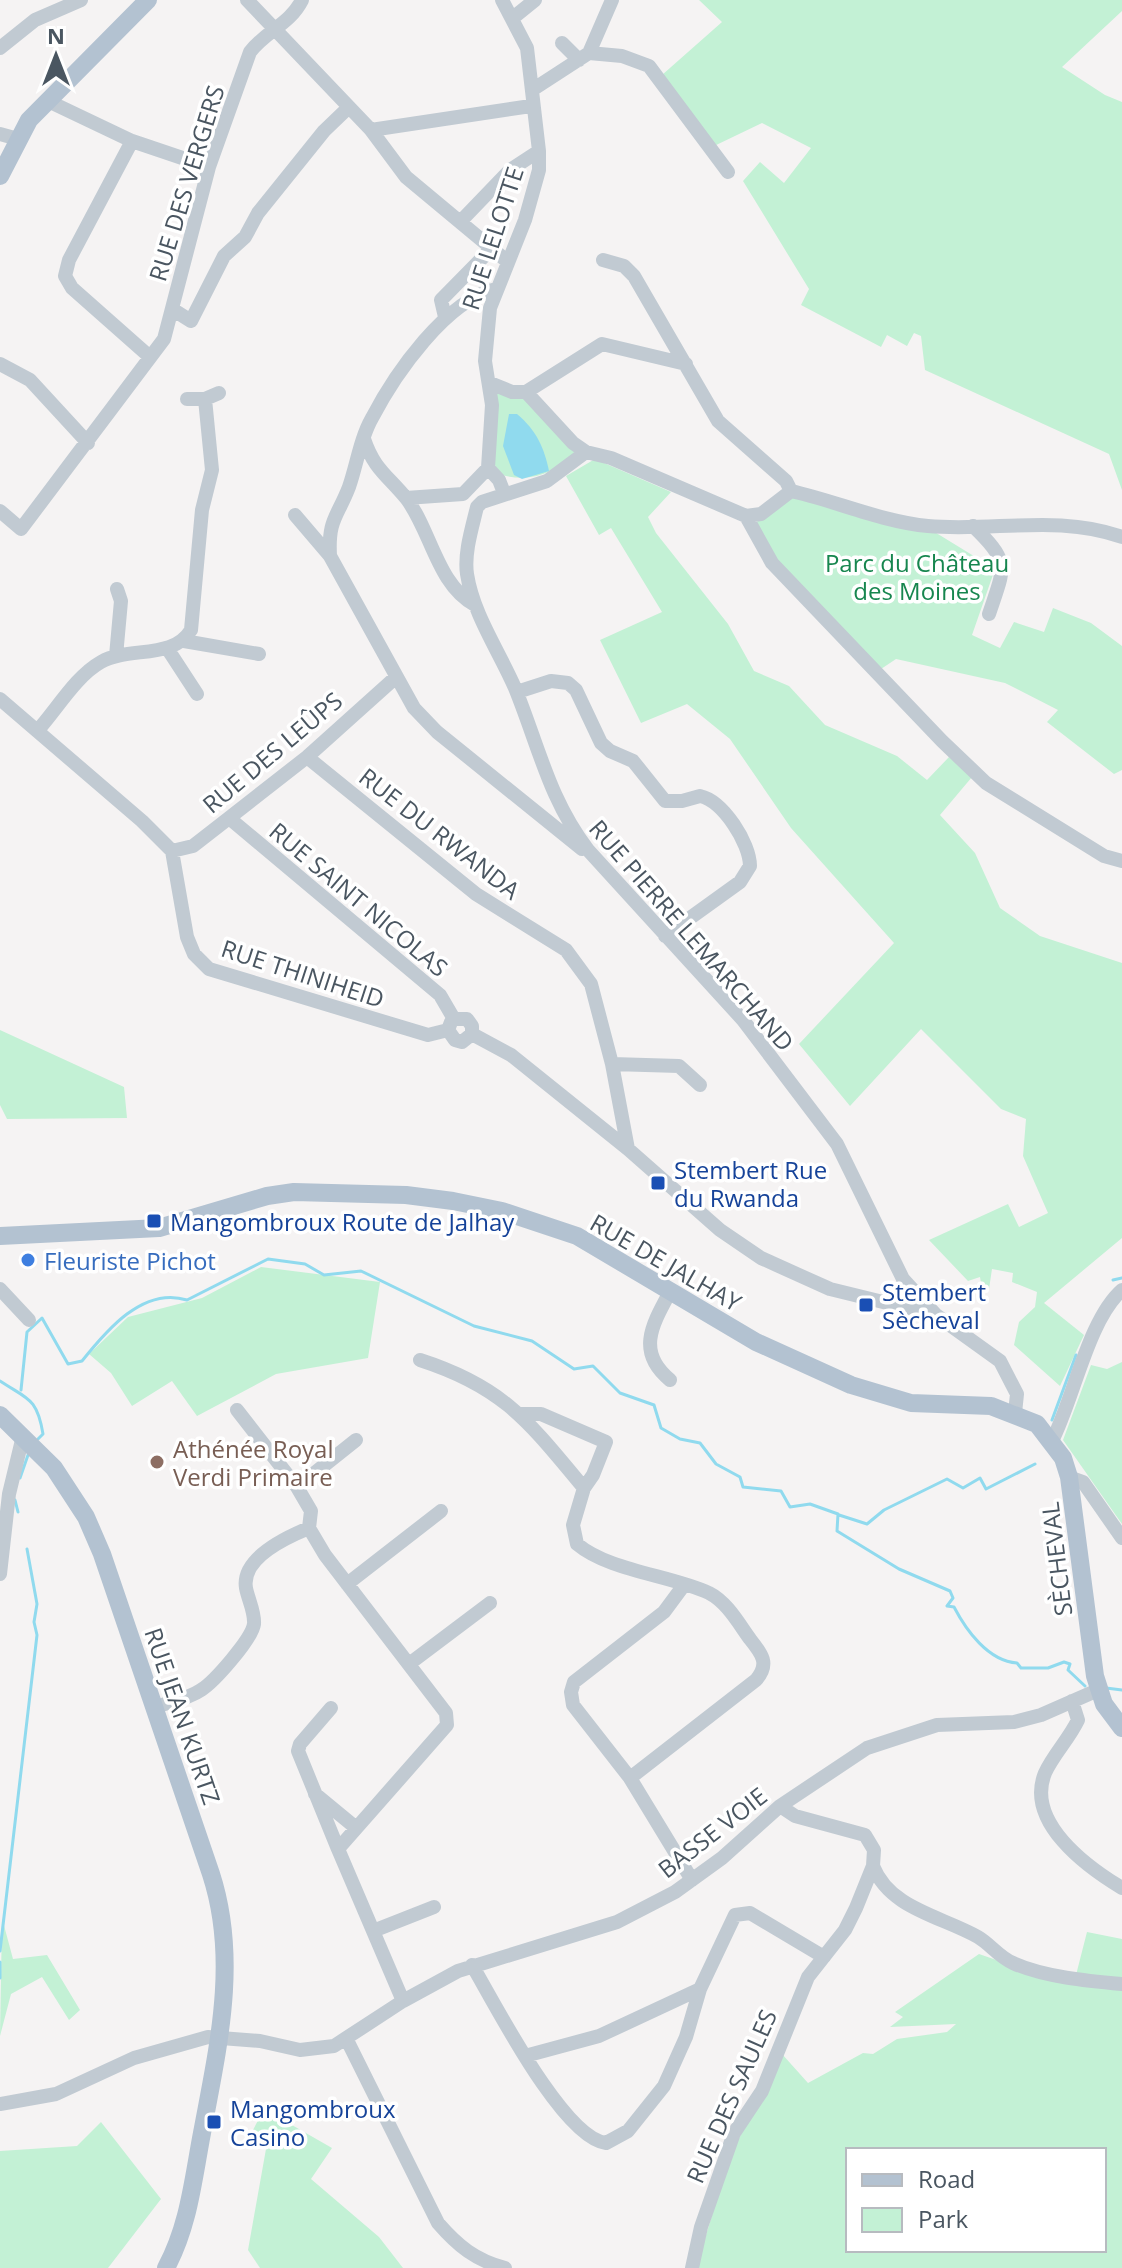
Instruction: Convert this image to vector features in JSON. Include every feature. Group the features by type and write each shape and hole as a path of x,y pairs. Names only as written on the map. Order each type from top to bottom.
{"main road":[{"path":"0,176 9,136 48,101 146,1"},
{"name":"RUE DE JALHAY","path":"0,1236 159,1228 267,1196 294,1192 406,1195 484,1207 541,1222 605,1250 670,1292 781,1355 875,1394 911,1403 991,1406 1015,1413"},
{"path":"1015,1413 1037,1424 1052,1441"},
{"name":"RUE JEAN KURTZ","path":"0,1415 54,1468 86,1517 102,1554 155,1707 221,1915 226,1969 220,2036 189,2211 166,2268"},
{"name":"SÈCHEVAL","path":"1052,1441 1069,1477 1096,1683"},
{"path":"1096,1683 1122,1728"}],"street":[{"path":"0,48 35,20 81,0"},
{"path":"247,0 371,130 406,177 508,262"},
{"name":"RUE DES VERGERS","path":"0,511 21,529 164,339 209,167 250,52 261,37 288,21 302,0"},
{"name":"RUE LELOTTE","path":"488,468 490,383 485,361 486,332 496,289 528,208 539,170 527,48 514,17 502,0"},
{"path":"514,17 535,0"},
{"path":"371,130 532,98 549,81 584,56 612,0"},
{"path":"562,43 584,56 622,56 649,66 728,172"},
{"path":"48,101 132,141 209,167"},
{"path":"172,309 191,321 224,256 245,237 258,213 324,131 349,107"},
{"path":"132,141 69,260 65,276 72,288 150,357"},
{"path":"460,222 510,170 539,151"},
{"path":"445,317 441,300 492,248"},
{"path":"603,260 624,266 634,276 718,421 786,481 791,491 923,526 1066,526 1122,537"},
{"path":"330,556 330,526 347,491 364,439 385,398 445,317 486,291 496,289"},
{"path":"490,383 512,392 526,392 594,348 609,344 686,364"},
{"path":"0,364 30,380 88,443"},
{"path":"526,392 573,443 586,452 611,458 746,516 761,514 791,491"},
{"path":"184,641 193,620 202,510 212,470 212,396 187,399"},
{"path":"364,439 370,458 384,478 406,498 451,582 465,600 475,605"},
{"path":"406,498 463,494 488,468 499,480 504,493 547,481 586,452"},
{"name":"RUE PIERRE LEMARCHAND","path":"504,493 482,502 475,518 466,563 475,605 517,692 552,793 566,821 588,850 743,1020 837,1144 903,1279 936,1315 1000,1361 1017,1394 1015,1413"},
{"path":"295,515 330,556 414,708 437,732 557,832 580,849 588,850"},
{"path":"746,516 764,552 796,590 986,783 1104,856 1122,861"},
{"path":"973,526 997,549 1003,565 989,614"},
{"path":"116,656 121,601 117,589"},
{"path":"38,730 91,669 116,656 167,648 184,641 259,654"},
{"path":"167,648 197,694"},
{"name":"RUE DES LEÛPS","path":"172,851 193,846 307,757 395,678"},
{"path":"517,692 551,681 568,683 576,690 601,743 610,751 633,761 661,798 673,802 708,797 716,803 746,847 750,866 740,882 665,936"},
{"path":"0,699 172,851"},
{"name":"RUE DU RWANDA","path":"307,757 476,894 566,950 591,984 612,1064 628,1149"},
{"name":"RUE SAINT NICOLAS","path":"229,818 440,995 451,1025"},
{"name":"RUE THINIHEID","path":"172,851 187,937 194,954 209,969 428,1035 451,1025"},
{"path":"451,1025 463,1018 470,1022 472,1034 511,1055 628,1149 720,1230 761,1258 816,1285 936,1315"},
{"path":"612,1064 679,1066 700,1085"},
{"path":"593,1120 621,1107"},
{"path":"0,1289 29,1320"},
{"path":"1052,1441 1074,1393 1102,1313 1122,1290"},
{"path":"670,1292 651,1335 649,1350 653,1363 670,1380"},
{"path":"420,1360 472,1381 521,1414 584,1488"},
{"path":"237,1410 297,1487 311,1511 309,1528 347,1584 446,1713 447,1725 338,1849"},
{"path":"521,1414 541,1414 606,1442 593,1475 584,1488 573,1525 577,1544 600,1557 711,1594 729,1610 764,1656 764,1672 630,1778"},
{"path":"0,1574 4,1493 23,1436"},
{"path":"297,1487 356,1440"},
{"path":"1069,1477 1083,1482 1122,1538"},
{"path":"347,1584 441,1511"},
{"path":"155,1707 198,1692 210,1684 250,1636 254,1625 245,1584 248,1572 275,1546 309,1528"},
{"path":"684,1585 664,1612 574,1682 571,1692 573,1705 630,1778 692,1880"},
{"path":"409,1664 490,1603"},
{"name":"BASSE VOIE","path":"220,2036 300,2050 334,2046 403,2001 472,1965 617,1922 692,1880 722,1858 780,1806 840,1764 900,1735 937,1725 1014,1722 1041,1715 1072,1701 1096,1683"},
{"path":"1072,1701 1078,1720 1045,1774 1042,1792 1044,1809 1061,1840 1100,1875 1122,1888"},
{"path":"331,1708 300,1744 299,1759 403,2001"},
{"path":"313,1792 355,1827"},
{"path":"780,1806 795,1816 865,1835 874,1850 873,1866 878,1879 902,1902 963,1929 1013,1963 1090,1981 1122,1984"},
{"name":"RUE DES SAULES","path":"692,2268 701,2227 734,2133 762,2091 801,1990 845,1930 873,1866"},
{"path":"373,1931 434,1907"},
{"path":"472,1965 525,2056 587,2138 606,2143 619,2139 664,2086 686,2037 700,1989 732,1918 741,1912 750,1913 824,1957"},
{"path":"525,2056 599,2036 700,1989"},
{"path":"0,2104 56,2094 134,2058 220,2036"},
{"path":"347,2040 438,2223 458,2247 477,2259 505,2268"}],"green space":[{"path":"699,0 1122,0 1122,11 1062,67 1105,95 1122,102 1122,490 1109,454 925,370 921,336 914,333 907,346 887,335 881,347 801,305 809,289 743,181 760,162 784,183 811,148 762,123 712,147 662,75 722,22"},
{"path":"496,391 526,397 575,452 560,466 533,477 502,475 494,464"},
{"path":"595,459 671,492 648,517 656,533 728,624 754,671 789,686 825,725 897,756 927,780 949,757 972,777 940,815 975,853 1000,908 1040,936 1122,963 1122,1238 1044,1303 1084,1335 1060,1386 1014,1345 1019,1322 1035,1307 1037,1292 1012,1282 1013,1273 992,1269 989,1289 983,1293 980,1277 968,1281 929,1240 1008,1204 1019,1227 1048,1213 1023,1156 1026,1119 1001,1109 921,1029 850,1106 799,1044 894,943 791,828 730,739 687,704 641,723 600,640 662,612 611,528 599,535 566,476"},
{"name":"Parc du Château des Moines","path":"793,495 933,531 995,569 972,635 1000,648 1014,622 1044,632 1053,608 1091,623 1122,646 1122,770 1114,774 1047,722 1058,710 1005,683 896,659 878,671 774,561 754,524"},
{"path":"0,1030 124,1087 127,1118 7,1119 0,1105"},
{"path":"261,1267 380,1282 368,1358 276,1374 197,1416 172,1381 132,1406 111,1373 89,1354 128,1317 202,1298"},
{"path":"1122,1362 1122,1524 1063,1440 1091,1365 1107,1369"},
{"path":"2,1918 13,1959 47,1955 80,2010 69,2020 42,1977 11,1994 0,2036"},
{"path":"1087,1932 1122,1939 1122,1981 1076,1975"},
{"path":"979,1954 1046,1977 1122,1989 1122,2268 696,2268 730,2156 782,2054 808,2083 863,2053 873,2054 897,2039 947,2032 956,2024 890,2027 903,2017 895,2012"},
{"path":"264,2109 332,2148 311,2179 379,2237 403,2268 260,2268 248,2250 266,2149 253,2130"},
{"path":"101,2122 161,2199 108,2268 0,2268 0,2151 77,2146"}],"water":[{"path":"509,414 517,414 534,433 549,471 522,479 514,475 503,446"}],"waterway":[{"path":"21,1390 27,1332 42,1318 68,1364 82,1361 114,1325 141,1305 171,1297 187,1300 268,1259 305,1264 324,1275 361,1271 474,1326 532,1341 574,1369 593,1366 620,1393 654,1405 661,1428 680,1439 700,1443 716,1464 740,1477 743,1487 781,1491 790,1507 810,1504 838,1514 837,1531 899,1569 950,1591 953,1598 947,1606 954,1607 979,1643 997,1657 1017,1663 1021,1668 1048,1668 1064,1662 1070,1664 1068,1670 1085,1686"},
{"path":"1113,1280 1122,1278"},
{"path":"1052,1420 1076,1355"},
{"path":"0,1381 34,1406 43,1434 38,1439"},
{"path":"20,1478 28,1455"},
{"path":"839,1515 867,1524 884,1510 947,1479 963,1488 980,1478 986,1489 1035,1464"},
{"path":"15,1500 18,1512"},
{"path":"0,1951 37,1635 34,1622 37,1604 27,1549"},
{"path":"1106,1688 1122,1690"},
{"path":"0,1962 0,1978"}],"place":[{"name":"Stembert Rue du Rwanda","path":"658,1183"},
{"name":"Mangombroux Route de Jalhay","path":"154,1221"},
{"name":"Fleuriste Pichot","path":"28,1260"},
{"name":"Stembert Sècheval","path":"866,1305"},
{"name":"Athénée Royal Verdi Primaire","path":"157,1462"},
{"name":"Mangombroux Casino","path":"214,2122"}]}
